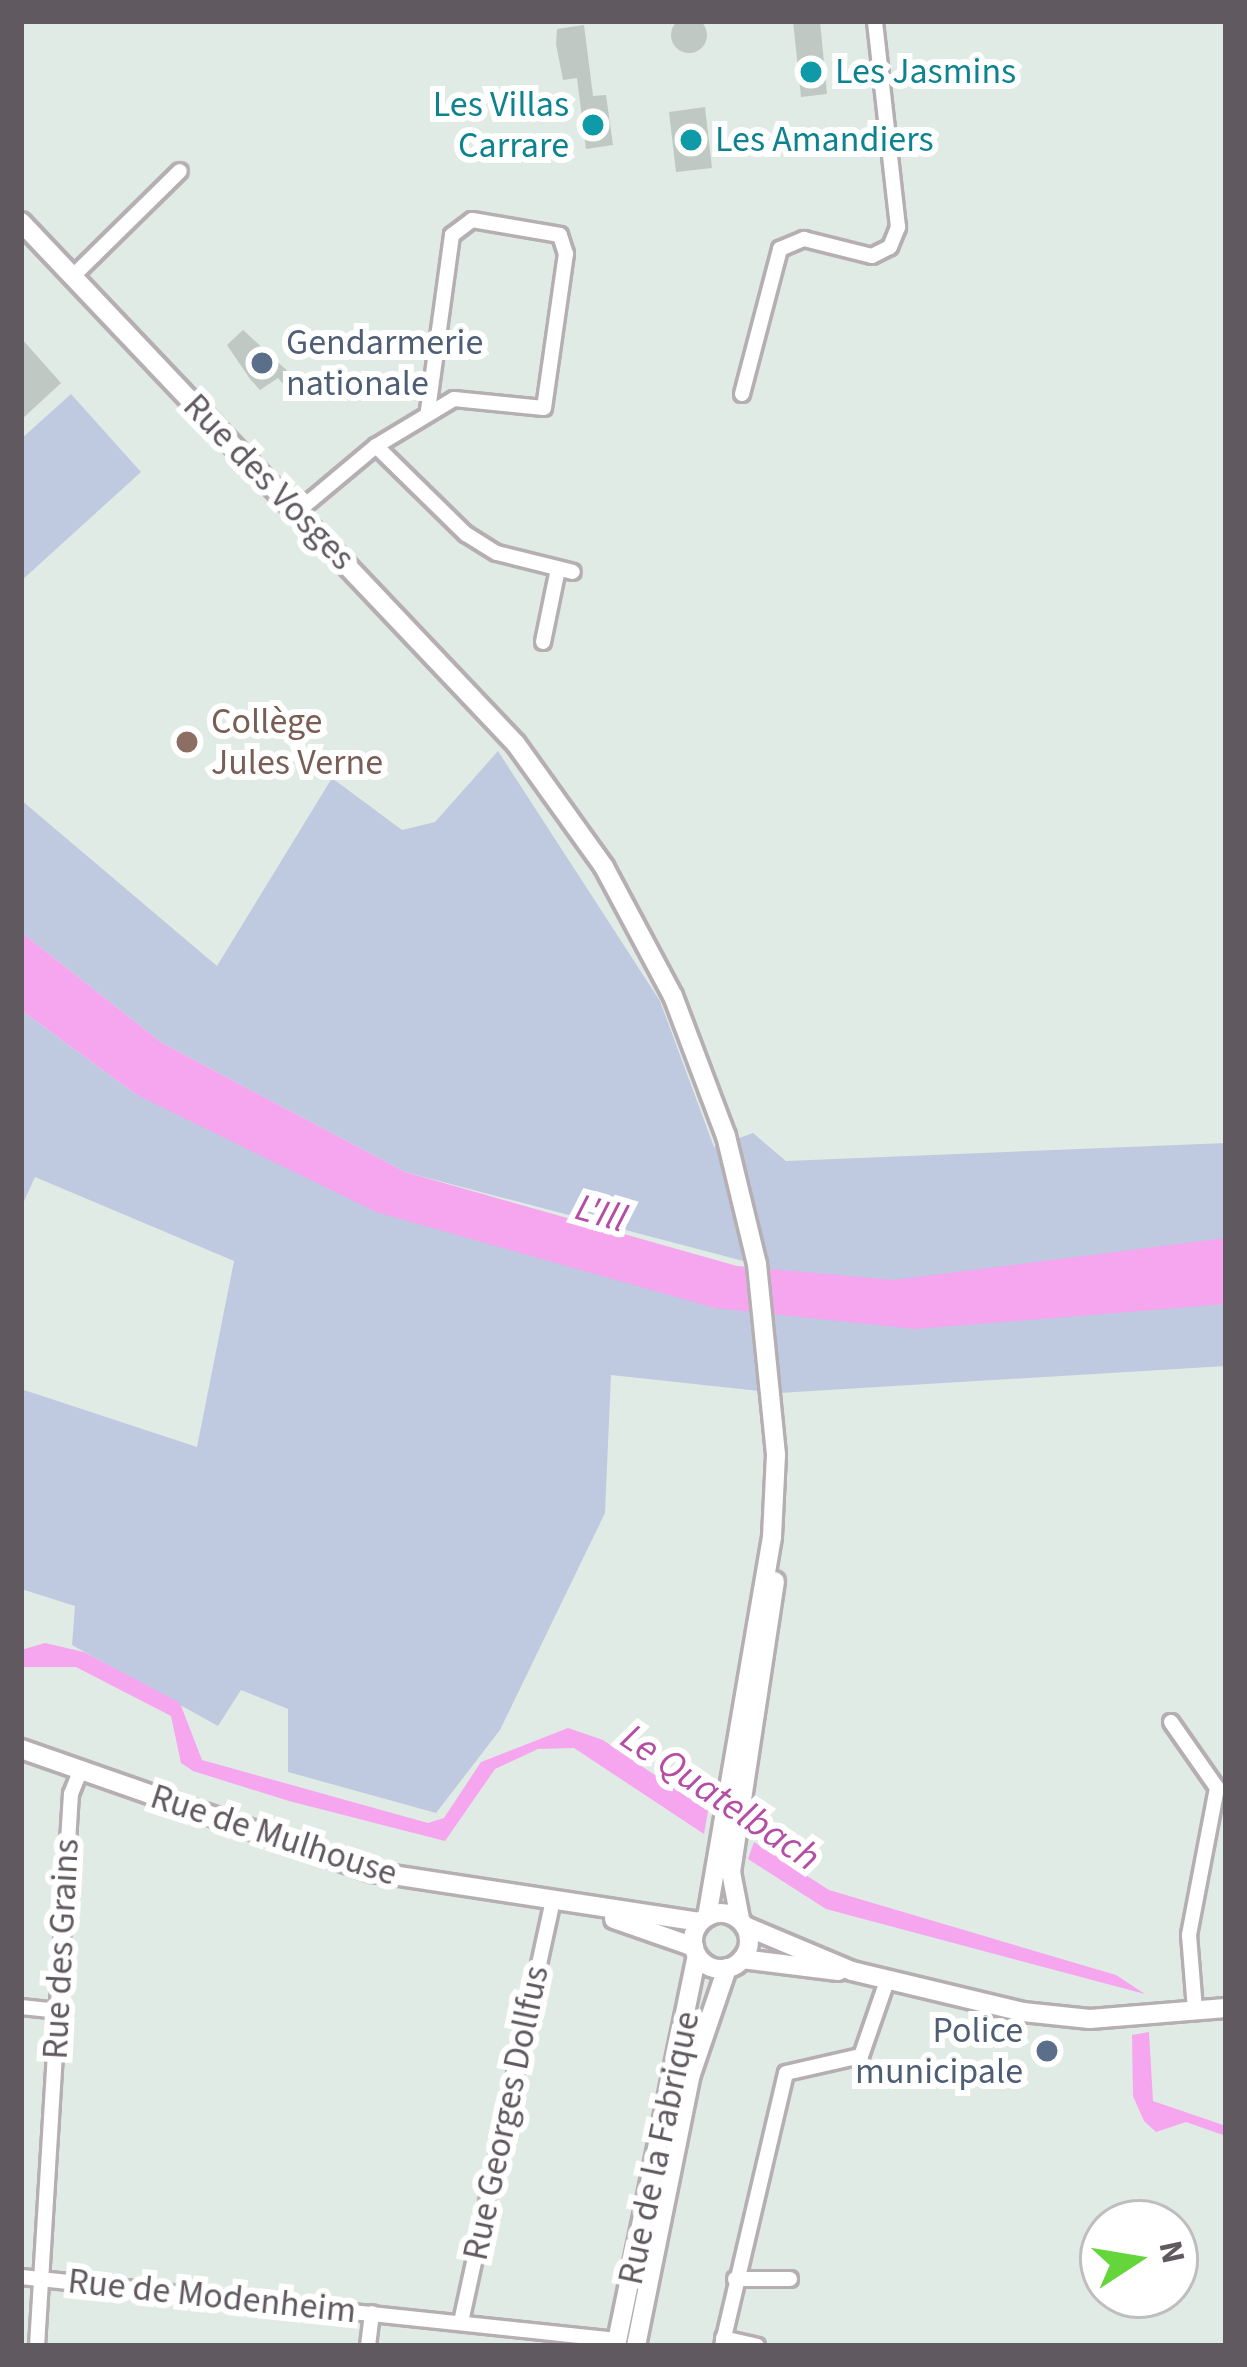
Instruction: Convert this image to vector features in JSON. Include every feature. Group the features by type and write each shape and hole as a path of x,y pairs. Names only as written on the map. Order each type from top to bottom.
{"main road":[{"name":"Rue des Vosges","path":"21,222 516,744 604,867 656,962 739,1187 772,1386"},
{"name":"Rue de la Fabrique","path":"627,2343 695,1951 731,1824 772,1537 772,1386"},
{"name":"Rue de Mulhouse","path":"21,1749 327,1859 604,1914 742,1923"},
{"name":"Rue de la Fabrique","path":"627,2343 691,2074 735,1964 742,1923 726,1854"},
{"name":"Rue de Mulhouse","path":"604,1914 735,1964"},
{"path":"742,1923 852,1971 1023,2012 1125,2018 1226,2008"},
{"path":"735,1964 852,1971"}],"street":[{"path":"742,394 780,249 804,239 872,256 898,227 880,22"},
{"path":"72,277 180,171"},
{"path":"428,411 457,228 472,220 552,230 566,254 544,408 454,399 432,387"},
{"path":"297,512 376,446 454,399"},
{"path":"376,446 466,534 566,571 543,642"},
{"path":"1171,1721 1217,1788 1189,1935 1195,2009"},
{"name":"Rue des Grains","path":"37,2346 70,1794 81,1769"},
{"name":"Rue Georges Dollfus","path":"461,2322 552,1904"},
{"path":"757,2346 723,2342 735,2279 768,2179 786,2073 862,2056 887,1981"},
{"path":"21,2007 58,2011"},
{"name":"Rue de Modenheim","path":"21,2276 627,2343"},
{"path":"735,2279 790,2279"},
{"path":"368,2346 372,2313"}],"shaded area":[{"path":"71,394 141,472 21,581 21,439"},
{"path":"498,751 660,1001 714,1147 753,1133 786,1161 1226,1143 1226,1366 779,1393 611,1375 605,1513 500,1730 436,1813 288,1772 288,1709 241,1690 218,1726 72,1645 75,1606 21,1589 21,1389 197,1447 234,1261 35,1177 21,1208 21,1010 137,1095 715,1308 766,1267 405,1172 162,1043 21,932 21,800 217,966 332,778 402,830 435,822"},
{"name":"L'Ill","path":"21,932 162,1043 405,1172 737,1266 894,1280 1226,1238 1226,1304 915,1329 715,1308 376,1212 137,1095 21,1010"},
{"path":"45,1643 84,1652 180,1703 202,1760 428,1823 444,1818 481,1762 568,1728 603,1740 708,1811 704,1834 574,1748 538,1749 495,1769 445,1841 289,1801 193,1771 181,1763 171,1716 76,1667 21,1667 21,1650"},
{"path":"754,1842 829,1890 1116,1975 1145,1994 826,1909 748,1859"},
{"path":"1149,2032 1153,2101 1226,2126 1226,2136 1186,2122 1156,2132 1144,2121 1133,2096 1132,2035"}],"building":[{"path":"689,17 702,22 707,35 702,48 689,53 676,48 671,35 676,22"},
{"path":"793,21 820,21 827,94 801,97"},
{"path":"584,25 593,96 606,95 613,145 586,149 577,78 563,80 556,44 557,29"},
{"name":"Les Amandiers","path":"705,107 712,168 676,172 669,112"},
{"name":"Gendarmerie nationale","path":"243,330 293,376 284,385 278,378 260,390 250,379 227,345"},
{"path":"21,338 61,383 21,420"}],"place":[{"name":"Les Jasmins","path":"811,72"},
{"name":"Les Villas Carrare","path":"593,125"},
{"name":"Les Amandiers","path":"691,140"},
{"name":"Gendarmerie nationale","path":"262,363"},
{"name":"Collège Jules Verne","path":"187,742"},
{"name":"Police municipale","path":"1047,2051"}],"water label":[{"name":"Le Quatelbach","path":"720,1798"}]}
